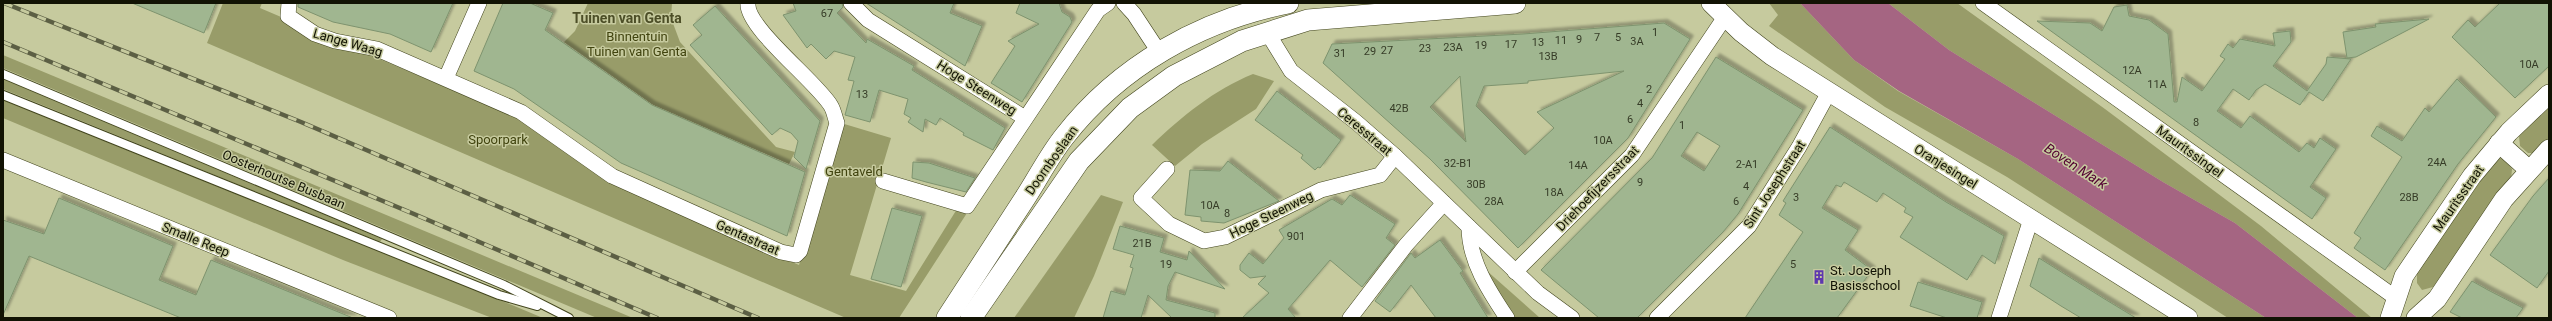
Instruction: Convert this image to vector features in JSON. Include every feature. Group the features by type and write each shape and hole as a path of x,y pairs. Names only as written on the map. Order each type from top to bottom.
{"main road":[{"name":"Doornboslaan","path":"947,318 1063,138 1111,88 1159,52 1226,19 1288,3"},
{"name":"Doornboslaan","path":"971,318 1059,188 1084,155 1120,118 1174,76 1229,46 1267,32 1308,20 1515,3"},
{"path":"1257,10 1267,32"}],"street":[{"name":"Lange Waag","path":"289,3 288,16 293,22 315,34 335,41 377,49 446,78"},
{"path":"446,78 479,3"},
{"name":"Gentastraat","path":"446,78 521,112 612,176 785,254 796,255 800,251 837,124 831,106 757,26 747,9 748,3"},
{"name":"Hoge Steenweg","path":"851,3 868,20 1025,118 1098,10 1108,3"},
{"path":"1124,3 1159,52"},
{"name":"Oranjesingel","path":"1711,3 1764,51 2031,219 2176,315"},
{"name":"Mauritssingel","path":"1983,3 2396,298"},
{"name":"Driehoefijzersstraat","path":"1515,272 1632,155 1725,17"},
{"name":"Ceresstraat","path":"1267,32 1291,71 1356,122 1395,156 1515,272 1538,293 1572,318"},
{"name":"Sint Josephstraat","path":"1657,318 1749,226 1799,147 1829,92"},
{"name":"Mauritsstraat","path":"2390,318 2404,276 2472,176 2499,143 2549,94"},
{"path":"883,181 967,206 1025,118"},
{"path":"2499,143 2528,170"},
{"path":"2396,298 2420,317 2437,299 2493,215 2528,170 2549,149"},
{"name":"Hoge Steenweg","path":"1167,169 1141,198 1169,224 1204,241 1225,237 1321,190 1380,175 1395,156"},
{"name":"Smalle Reep","path":"3,160 389,318"},
{"path":"1350,318 1406,245 1444,203"},
{"path":"2000,318 2031,219"},
{"path":"1469,227 1469,236 1480,275 1507,318"}],"lane":[{"name":"Oosterhoutse Busbaan","path":"3,74 504,285 569,318"},
{"name":"Oosterhoutse Busbaan","path":"3,95 499,295 553,311"}],"green space":[{"name":"Spoorpark","path":"223,3 262,3 260,8 520,119 610,182 799,265 841,123 891,138 850,275 906,291 957,209 967,213 899,318 846,318 207,43"},
{"name":"Binnentuin Tuinen van Genta","path":"588,3 672,3 671,18 680,42 776,147 795,152 789,164 653,105 564,42 575,31"},
{"path":"1769,3 1800,3 1854,60 1898,91 2018,159 2266,318 2228,318 2007,177 1885,107 1769,26 1778,15"},
{"path":"1888,3 1957,3 2105,109 2261,226 2372,318 2358,318 2235,223 2163,182 1949,50"},
{"path":"3,55 633,318 597,318 3,68"},
{"path":"1253,74 1274,81 1256,109 1202,144 1175,166 1152,145 1199,105 1225,88"},
{"path":"3,79 382,239 380,242 3,89"},
{"path":"3,100 543,318 492,318 343,260 3,118"},
{"path":"2549,107 2549,141 2533,153 2528,153 2520,146 2519,136"},
{"path":"2500,158 2505,160 2512,169 2511,180 2433,287 2422,290 2417,283 2417,272 2496,159"},
{"path":"1101,195 1123,202 1094,276 1074,318 1014,318"},
{"path":"1486,270 1540,318 1513,318"}],"water":[{"name":"Boven Mark","path":"1800,3 1888,3 1949,50 2163,182 2235,223 2358,318 2266,318 2018,159 1899,91 1854,60"}],"building":[{"path":"132,3 216,3 204,33"},
{"path":"298,3 453,3 431,52 390,34 333,22 298,7"},
{"path":"503,3 530,3 553,13 545,30 652,105 805,172 787,236 621,163 514,89 474,71"},
{"path":"793,3 842,3 843,7 837,13 866,43 867,39 914,66 912,70 1005,128 993,150 963,135 964,133 940,118 936,125 925,119 923,132 908,122 911,118 904,114 908,99 879,90 870,122 845,115 854,81 848,80 855,57 834,51 826,59 811,44 807,48 783,15 796,11"},
{"path":"866,3 954,3 950,13 982,26 965,66"},
{"path":"1020,3 1059,3 1062,12 1070,17 1072,22 1022,102 991,83 1015,46 1008,41 1039,24 1016,13"},
{"path":"2500,3 2549,3 2549,66 2515,98 2452,37 2468,20 2475,27"},
{"path":"2127,5 2129,16 2149,20 2168,34 2174,102 2177,102 2182,77 2202,91 2225,59 2220,56 2228,44 2233,48 2240,39 2275,46 2273,33 2290,31 2291,42 2273,66 2307,91 2326,64 2327,57 2351,59 2323,101 2309,92 2300,105 2265,84 2256,90 2249,100 2233,89 2217,111 2241,128 2250,116 2299,152 2307,143 2314,148 2320,138 2336,149 2310,187 2326,198 2312,219 2037,21 2090,23 2102,31 2114,7"},
{"path":"715,6 820,121 806,169 794,157 798,141 791,133 780,128 772,135 690,45 702,35 693,25"},
{"path":"2429,19 2356,57 2347,58 2343,32 2376,27 2375,24"},
{"path":"1664,23 1690,39 1628,138 1518,248 1430,159 1323,63 1332,44 1523,34","holes":["1624,71 1537,112 1554,128 1525,155 1476,106 1484,86 1528,83 1528,81","1460,76 1465,135 1466,142 1430,107"]},
{"path":"1716,57 1803,110 1738,214 1723,232 1637,318 1599,318 1541,270 1652,158","holes":["1697,132 1720,146 1704,171 1681,156"]},
{"path":"2457,79 2496,117 2458,164 2385,270 2354,248 2361,238 2354,233 2402,157 2371,136 2377,126 2402,141 2425,108 2429,112"},
{"path":"1277,91 1341,140 1320,168 1318,167 1315,170 1301,158 1303,155 1255,120"},
{"path":"1830,127 1946,202 2004,236 1995,264 1982,255 1967,280 1900,237 1913,217 1904,212 1906,208 1883,193 1877,202 1844,182 1841,187 1836,185 1822,208 1858,230 1845,250 1872,270 1837,318 1745,318 1803,232 1779,215 1786,203 1783,201"},
{"path":"1228,161 1279,201 1224,223 1201,221 1201,217 1185,215 1190,170 1220,171"},
{"path":"913,162 929,163 975,178 966,192 926,182 912,178"},
{"path":"2549,178 2549,271 2537,288 2490,255 2533,196"},
{"path":"1350,195 1395,224 1386,238 1395,245 1362,287 1330,260 1288,309 1296,318 1242,318 1269,293 1258,284 1266,276 1250,278 1240,270 1240,265 1249,253 1263,264 1284,238 1279,230 1332,199 1342,205"},
{"path":"59,198 173,246 159,280 196,295 211,260 353,318 181,318 29,256 3,315 3,220 44,234"},
{"path":"892,208 922,216 901,287 871,279"},
{"path":"1120,226 1164,238 1160,252 1187,260 1189,251 1225,289 1175,272 1168,286 1166,300 1215,313 1215,318 1172,318 1148,295 1141,318 1103,318 1111,291 1125,295 1133,268 1130,267 1134,255 1113,249"},
{"path":"1440,240 1463,271 1460,273 1488,318 1436,318 1411,285 1390,312 1375,301 1411,253 1415,258"},
{"path":"2039,258 2136,318 2081,318 2061,306 2030,286"},
{"path":"2472,281 2523,308 2516,318 2462,318 2450,312"},
{"path":"1918,282 1982,302 1977,318 1947,318 1910,306"}],"railway":[{"path":"4,3 301,122 758,318"},
{"path":"3,42 414,214 657,318"}],"place":[{"name":"St. Joseph Basisschool","path":"1819,277"}],"district":[{"name":"Tuinen van Genta","path":"627,18"}],"park label":[{"name":"Gentaveld","path":"854,171"}]}
